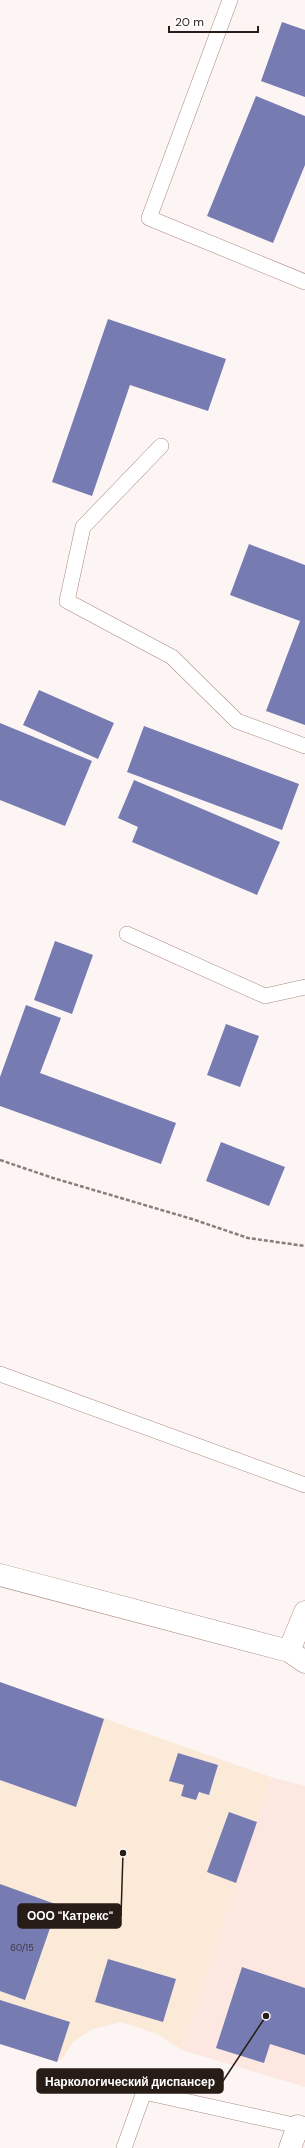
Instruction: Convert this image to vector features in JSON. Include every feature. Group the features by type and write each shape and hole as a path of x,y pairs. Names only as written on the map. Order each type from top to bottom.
{"street":[{"path":"0,1575 297,1656 305,1612"},
{"path":"290,2148 301,2128"}],"lane":[{"path":"230,0 149,218 305,282"},
{"path":"161,446 83,527 67,601 172,657 237,721 305,746"},
{"path":"127,934 265,996 305,987"},
{"path":"0,1374 305,1485"},
{"path":"124,2148 144,2092 301,2128"}],"path":[{"path":"0,1160 53,1178 192,1219 248,1238 305,1246"}],"shaded area":[{"path":"0,1682 271,1777 182,2050 157,2034 121,2022 93,2029 73,2042 63,2058 57,2062 0,2044"},
{"path":"271,1777 305,1786 305,2087 182,2050"}],"building":[{"path":"282,22 305,30 305,97 261,81"},
{"path":"256,96 305,116 305,165 273,243 207,216"},
{"path":"108,319 226,359 208,411 130,385 92,496 52,482"},
{"path":"249,544 305,565 305,725 266,711 300,621 230,595"},
{"path":"39,690 114,723 98,759 23,725"},
{"path":"0,723 92,761 65,826 0,800"},
{"path":"144,726 299,784 282,830 127,772"},
{"path":"134,780 280,842 257,895 132,842 138,827 118,818"},
{"path":"55,941 93,955 72,1014 34,1000"},
{"path":"26,1005 61,1018 40,1073 176,1123 161,1164 0,1106 0,1077"},
{"path":"226,1024 259,1036 240,1087 207,1075"},
{"path":"221,1142 285,1167 269,1206 206,1181"},
{"path":"0,1682 104,1719 76,1807 0,1780"},
{"path":"178,1753 218,1765 209,1795 199,1792 196,1800 181,1796 184,1785 169,1781"},
{"path":"229,1812 257,1822 236,1883 207,1872"},
{"path":"0,1884 58,1905 25,2000 0,1991"},
{"path":"108,1959 176,1979 163,2022 95,2002"},
{"path":"242,1967 305,1988 305,2055 270,2044 264,2063 216,2048"},
{"path":"0,2000 70,2022 57,2062 0,2044"}],"place":[{"name":"ООО \"Катрекс\"","path":"123,1853"},
{"name":"Наркологический диспансер","path":"266,2016"}]}
